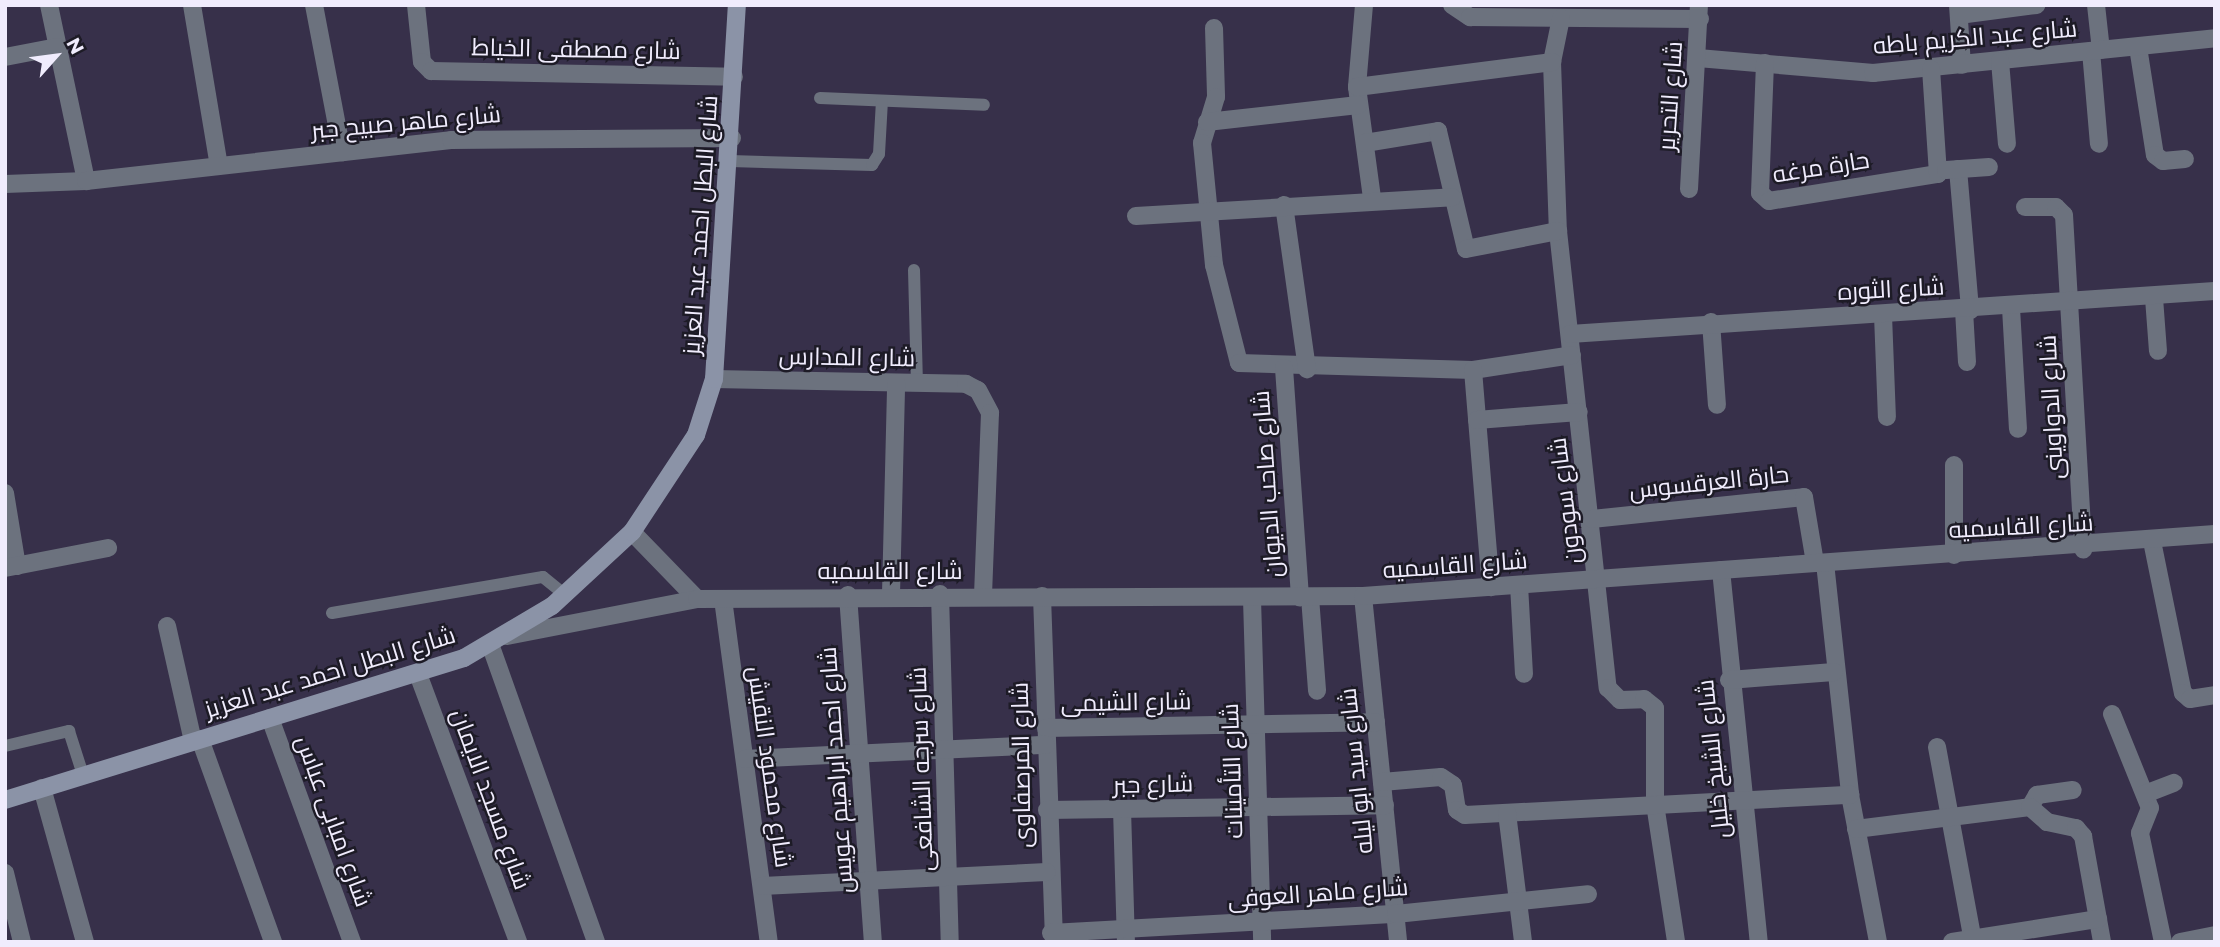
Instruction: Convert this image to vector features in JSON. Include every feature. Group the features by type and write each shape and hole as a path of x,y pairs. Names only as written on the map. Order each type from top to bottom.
{"main road":[{"name":"شارع البطل احمد عبد العزيز","path":"5,800 418,674 499,640 565,595 632,531 696,435 713,379 732,138 737,5"}],"street":[{"path":"49,5 86,181"},
{"path":"192,5 219,166"},
{"path":"314,5 342,152"},
{"name":"شارع مصطفى الخياط","path":"416,5 422,62 431,71 734,77"},
{"path":"1364,5 1358,96 1372,198"},
{"path":"1452,5 1470,17 1561,18 1699,12"},
{"path":"1962,65 1959,10 2036,5"},
{"path":"2096,5 2099,144"},
{"name":"شارع التحرير","path":"1689,190 1699,12"},
{"name":"شارع سودون","path":"1561,18 1552,62 1558,231 1600,578 1608,688 1620,699 1644,699 1656,708 1655,804 1676,942"},
{"path":"1214,28 1216,97 1207,122 1209,211 1240,363 1307,369 1473,370 1572,355"},
{"name":"شارع عبد الكريم باطه","path":"1698,58 1873,73 2215,38"},
{"path":"5,57 57,47"},
{"path":"2137,47 2155,155 2163,161 2185,159"},
{"path":"2000,61 2007,144"},
{"path":"1207,122 1552,62"},
{"name":"حارة مرغه","path":"1765,63 1765,200 1939,172"},
{"path":"1931,69 1939,172 1989,167"},
{"path":"1364,144 1438,131 1466,249 1558,231"},
{"name":"شارع ماهر صبيح جبر","path":"5,184 86,181 342,152 541,135 732,138"},
{"path":"1958,169 1967,310 1967,362"},
{"path":"1136,216 1372,198 1452,197"},
{"path":"1284,205 1307,369"},
{"name":"شارع الدواوينى","path":"2025,207 2063,211 2083,549"},
{"name":"شارع الثوره","path":"1570,334 1711,322 2011,308 2215,291"},
{"path":"2154,298 2158,351"},
{"path":"2011,308 2018,429"},
{"path":"1883,315 1886,417"},
{"path":"1711,322 1717,405"},
{"name":"شارع صاحب الديوان","path":"1284,368 1305,597 1317,691"},
{"path":"1473,370 1491,587"},
{"name":"شارع المدارس","path":"713,379 917,383 978,390 990,413 983,595"},
{"path":"891,594 896,383"},
{"path":"1477,420 1579,412"},
{"path":"1954,465 1954,555"},
{"path":"5,493 11,567 108,548"},
{"name":"حارة العرقسوس","path":"1592,519 1804,497 1820,563"},
{"path":"632,531 697,599"},
{"name":"شارع القاسميه","path":"499,640 697,599 891,594 1252,599 1363,596 1820,563 2083,549 2215,534"},
{"path":"2152,541 2183,693 2190,699 2215,695"},
{"path":"1820,563 1850,795 1878,942"},
{"name":"شارع الشيخ خليل","path":"1721,570 1740,801 1759,942"},
{"path":"1519,585 1524,674"},
{"name":"شارع سرجه الشافعى","path":"940,594 950,942"},
{"name":"شارع احمد ابراهيم عويس","path":"848,595 873,942"},
{"name":"شارع المرصفاوى","path":"1042,596 1050,939"},
{"name":"شارع سيد ابو ليله","path":"1363,596 1398,942"},
{"name":"شارع محمود النقيش","path":"723,599 769,942"},
{"name":"شارع التأمينات","path":"1252,599 1262,942"},
{"path":"167,626 197,740 273,942"},
{"path":"499,640 596,942"},
{"path":"1729,680 1834,672"},
{"name":"شارع مسجد الايمان","path":"418,674 517,942"},
{"path":"2112,714 2145,794 2150,816 2140,833 2163,942"},
{"name":"شارع امبابى عباس","path":"270,718 352,942"},
{"name":"شارع الشيمى","path":"744,759 945,750 1046,736 1255,724 1376,722"},
{"path":"1937,747 1972,940"},
{"path":"1382,782 1441,777 1453,785 1457,810 1465,815 1850,795"},
{"path":"2145,794 2174,783"},
{"path":"43,788 85,942"},
{"path":"2029,807 2037,795 2073,790"},
{"name":"شارع جبر","path":"1047,810 1384,805"},
{"path":"1856,829 2029,807 2047,822 2080,831 2102,942"},
{"path":"1122,809 1125,936"},
{"path":"1507,813 1523,942"},
{"path":"762,886 1047,872"},
{"path":"5,873 22,942"},
{"name":"شارع ماهر العوفى","path":"1050,939 1125,936 1261,922 1396,914 1587,894"},
{"path":"1952,942 2098,919"},
{"path":"2180,942 2215,935"}],"lane":[{"path":"820,98 984,105"},
{"path":"730,161 872,165 879,153 882,101"},
{"path":"914,270 917,383"},
{"path":"332,613 544,577 565,595"},
{"path":"5,746 69,732 83,775"}]}
